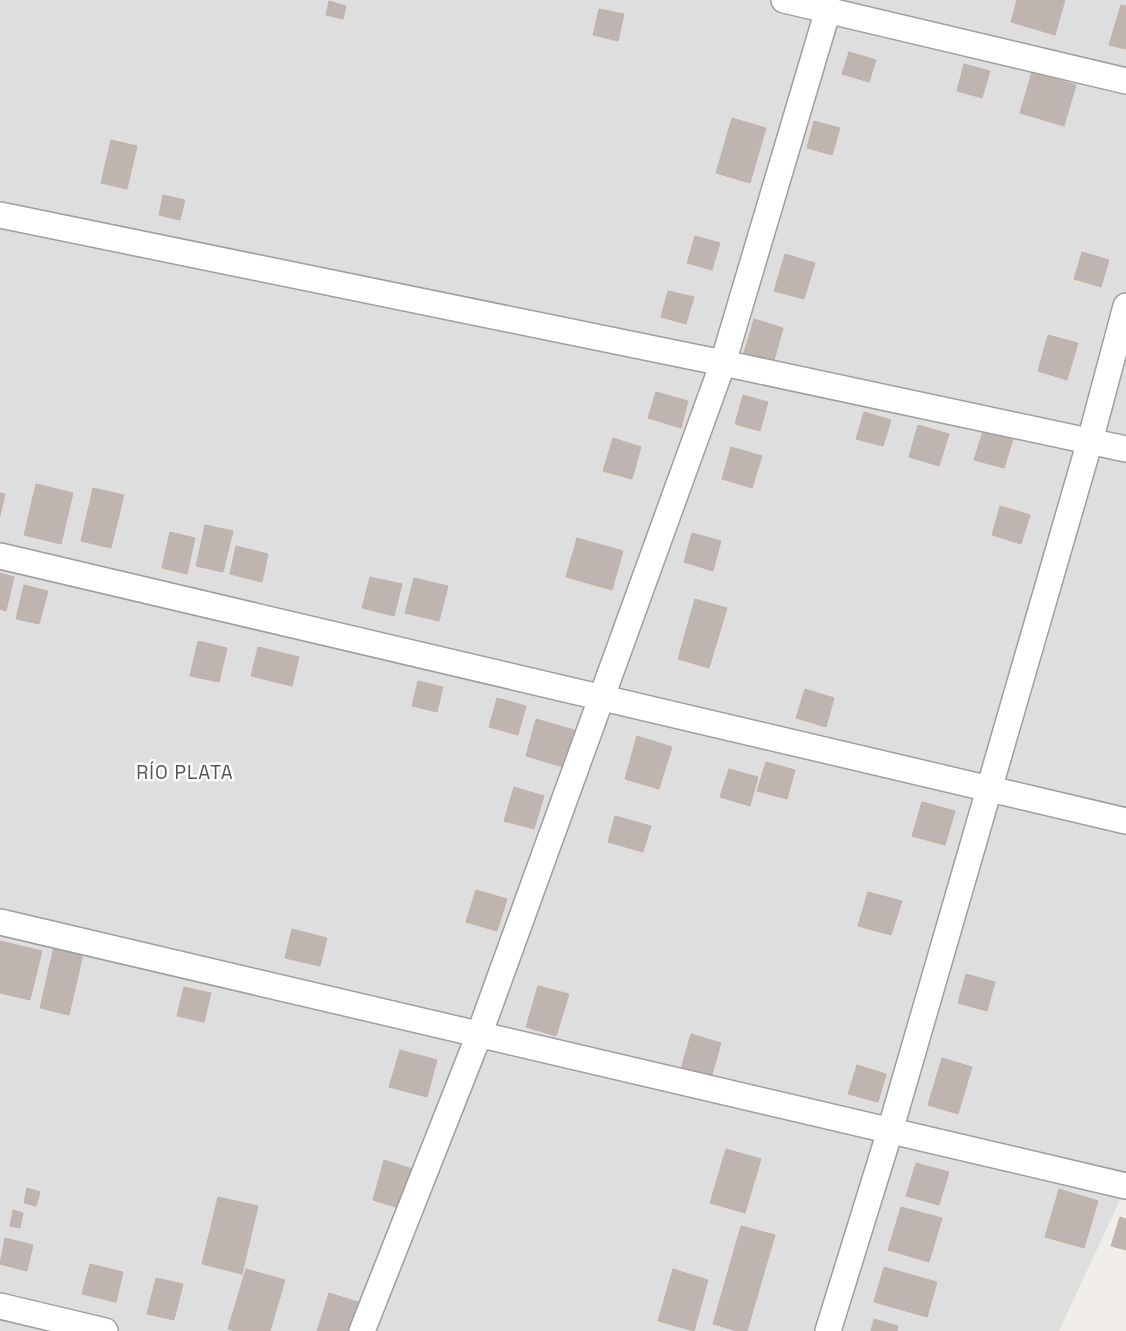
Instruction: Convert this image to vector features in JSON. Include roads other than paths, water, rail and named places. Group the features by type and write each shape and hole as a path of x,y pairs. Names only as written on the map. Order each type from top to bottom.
{"street":[{"path":"784,0 1126,81"},
{"path":"362,1331 479,1035 723,363 828,10"},
{"path":"0,215 723,363 1126,449"},
{"path":"828,1331 890,1131 1090,441 1126,306"},
{"path":"0,556 1126,821"},
{"path":"0,922 890,1131 1073,1172 1126,1186"},
{"path":"0,1306 105,1331"}],"district":[{"name":"RÍO PLATA","path":"185,772"}]}
